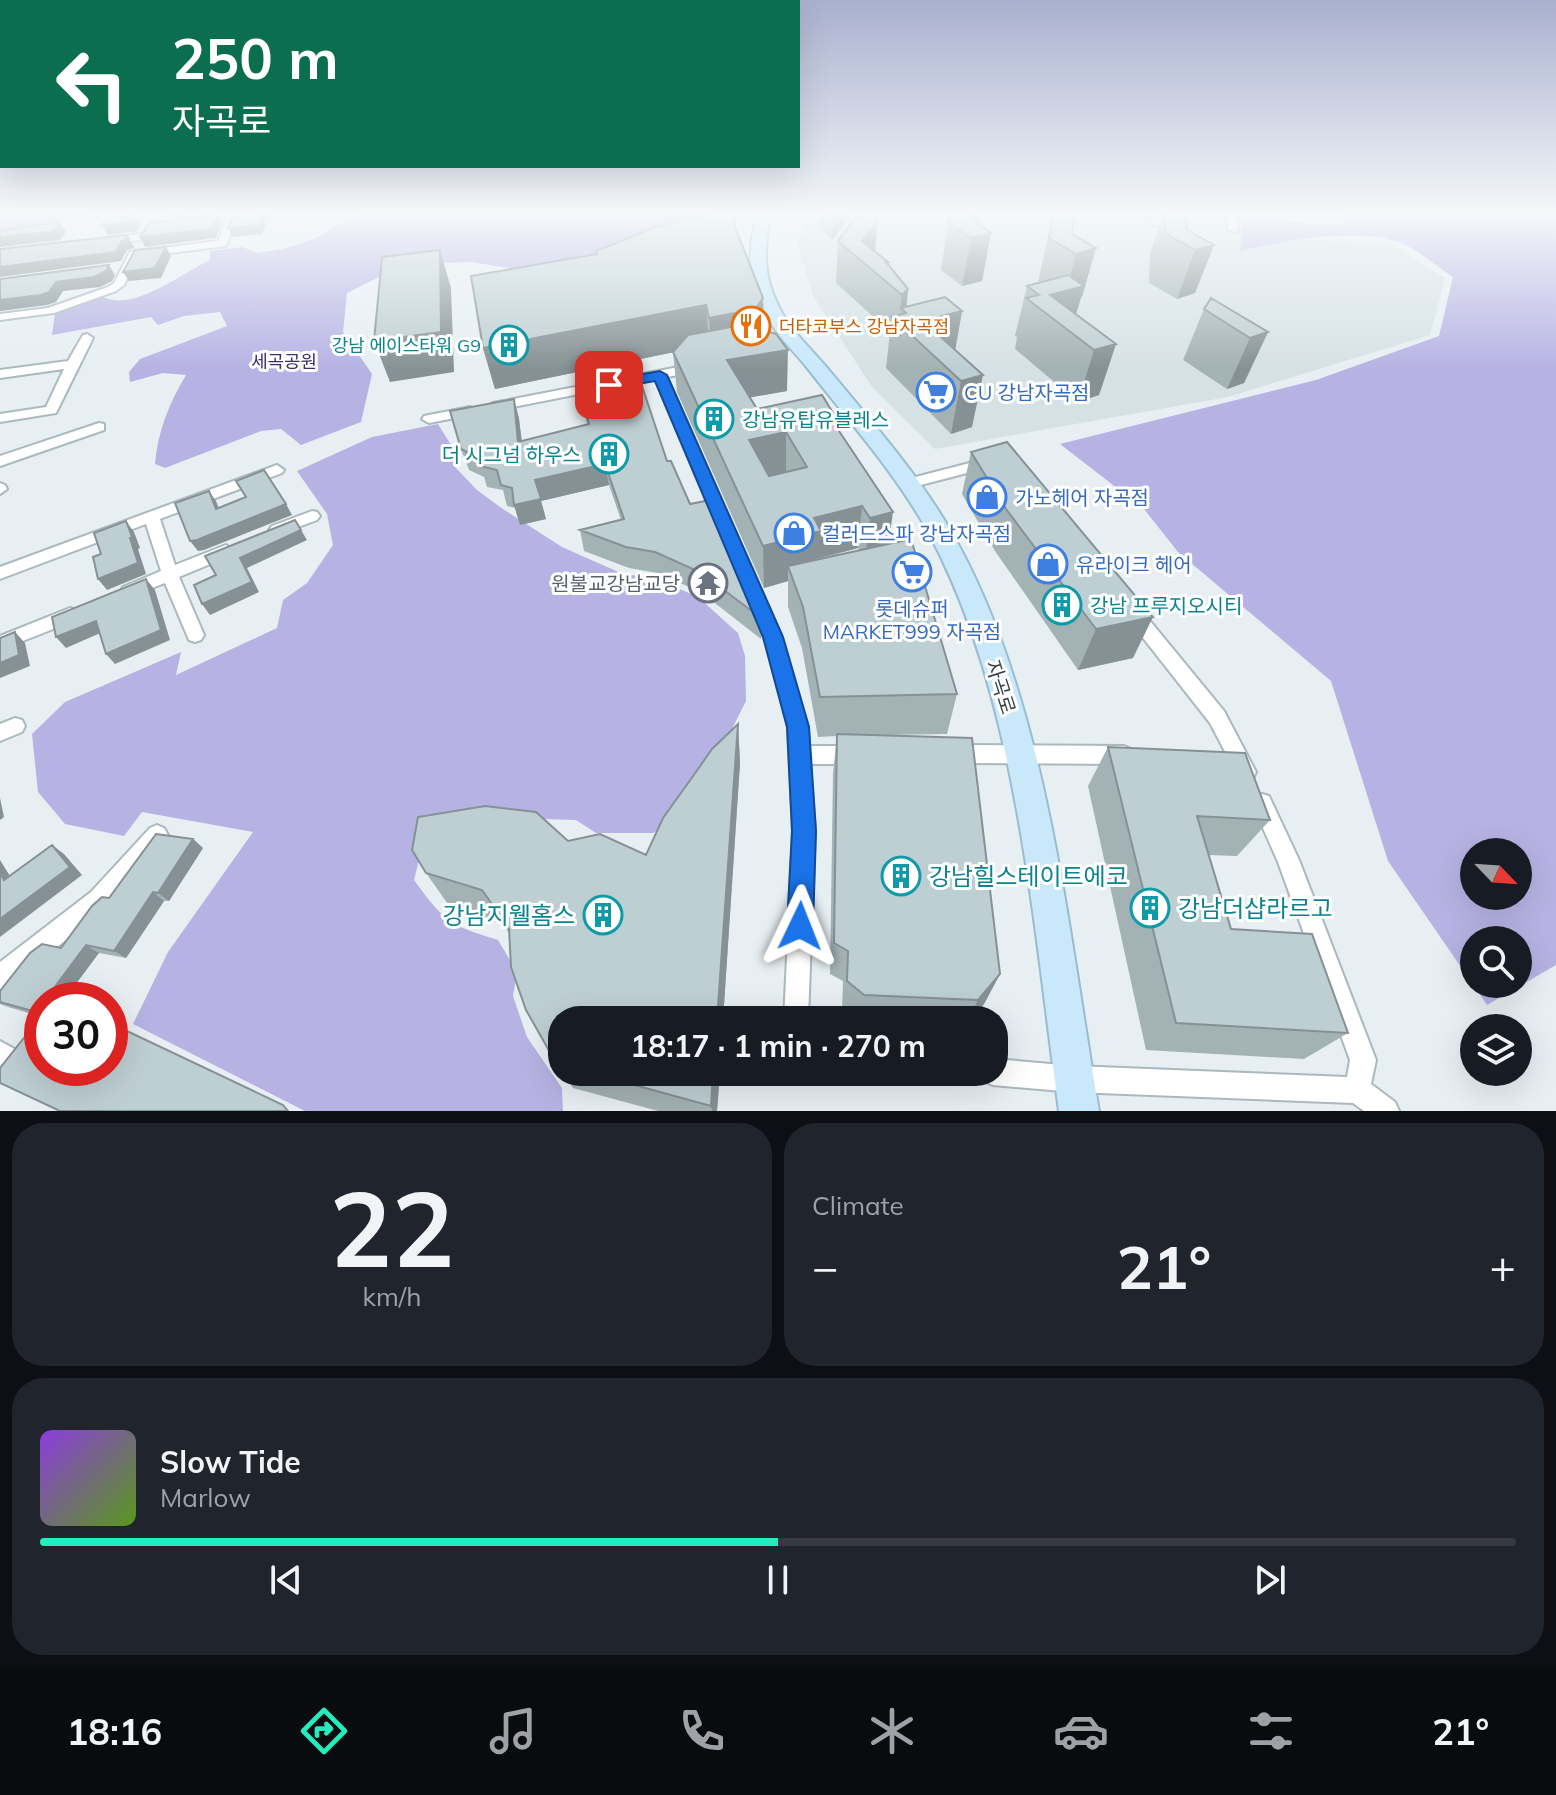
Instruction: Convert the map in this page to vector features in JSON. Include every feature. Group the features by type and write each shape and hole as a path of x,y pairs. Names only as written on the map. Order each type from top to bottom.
{"main road":[{"name":"자곡로","path":"758,265 771,310 792,350 909,483 939,531 971,598 1010,712 1033,815 1079,1111"},
{"name":"자곡로","path":"774,265 792,350"}],"street":[{"path":"113,269 127,267"},
{"path":"0,317 50,311 112,289 118,285 127,267"},
{"path":"0,418 51,410 87,338"},
{"path":"0,374 73,364"},
{"path":"429,419 715,364"},
{"path":"660,375 773,637 798,727 804,831 797,1006"},
{"path":"0,461 99,427"},
{"path":"909,483 966,467 1002,461 1010,464"},
{"path":"0,573 277,470"},
{"path":"113,597 312,516"},
{"path":"152,518 170,574 195,635"},
{"path":"1118,592 1217,717 1229,755 1288,860 1363,1060 1357,1090"},
{"path":"0,643 85,609"},
{"path":"941,754 1144,755"},
{"path":"799,755 878,755"},
{"path":"0,977 99,900 157,835"},
{"path":"1008,1073 1074,1079 1357,1090 1386,1111"}],"shaded area":[{"path":"804,265 1425,265 1445,278 1430,335 1228,397 935,449 872,387 813,296"}],"green space":[{"name":"세곡공원","path":"201,265 426,265 377,278 347,293 343,332 372,374 361,422 301,445 281,429 261,431 165,468 155,464 159,440 174,396 186,375 163,373 130,382 129,372 140,359 227,326 220,312 184,316 158,325 151,317 52,335 55,313 103,297 128,300"},
{"name":"세곡공원","path":"488,265 549,265 520,270"},
{"path":"1436,265 1556,265 1556,965 1532,979 1532,926 1460,926 1460,966 1388,861 1331,681 1178,552 1144,509 1060,444 1316,380 1439,336 1453,277"},
{"path":"438,424 451,445 455,467 477,490 562,547 623,574 655,578 698,597 738,633 745,656 746,701 693,806 653,833 596,833 576,820 513,818 423,843 414,880 449,920 498,940 517,972 513,996 527,1037 548,1068 548,1086 562,1088 563,1111 305,1111 133,1024 168,952 253,832 142,812 124,836 65,824 38,792 32,734 65,702 181,652 176,675 277,628 283,600 307,583 333,545 327,514 297,471 372,437"},
{"path":"1482,998 1499,998 1487,1005"}],"building":[{"path":"109,265 106,271 94,277 56,282 49,292 41,295 0,300 0,279"},
{"path":"127,265 157,265 155,268 123,272"},
{"path":"381,265 440,265 441,332 374,341"},
{"path":"535,265 750,265 763,298 755,309 709,318 706,305 483,348 471,276"},
{"path":"866,265 888,265 908,289 902,295"},
{"path":"1068,275 1084,286 1050,295 1116,344 1094,350 1026,298 1039,295 1027,286"},
{"path":"945,297 962,311 923,321 983,375 961,381 892,317 906,313 901,308"},
{"path":"1211,298 1268,332 1250,338 1204,309"},
{"path":"747,324 776,334 788,350 727,360 757,409 822,395 838,421 833,422 893,512 870,518 862,506 814,518 821,531 763,546 673,352 688,335","holes":["786,432 807,467 769,476 749,440"]},
{"path":"618,372 640,380 667,461 671,461 690,504 710,500 761,618 700,572 655,552 626,547 580,530 624,519 605,464 535,480 541,499 514,505 512,488 501,485 497,470 480,466 477,457 461,449 450,411 514,399 518,442 589,424 577,381"},
{"path":"1007,442 1153,617 1096,629 1006,509 971,452"},
{"path":"264,470 286,504 190,541 175,503 209,491 216,509 246,497 236,481"},
{"path":"295,520 301,530 240,558 252,582 202,604 194,585 216,575 205,556"},
{"path":"126,521 138,563 98,579 93,557 101,554 94,533"},
{"path":"911,539 957,694 820,697 803,607 788,566"},
{"path":"146,579 161,630 106,654 96,621 56,637 52,617"},
{"path":"15,632 19,655 0,663 0,638"},
{"name":"강남지웰홈스","path":"738,724 718,1006 548,1006 548,1049 526,1010 511,967 509,928 482,890 426,873 412,850 418,817 485,806 536,812 568,841 600,834 646,855 663,818 712,749"},
{"name":"강남힐스테이트에코","path":"837,734 972,738 1000,974 978,1000 864,995 847,981 848,951 834,943"},
{"path":"1108,747 1245,753 1270,820 1197,816 1231,929 1312,934 1348,1033 1176,1023"},
{"path":"156,834 193,839 158,893 153,892 114,951 86,945 58,982 24,982 24,1009 0,1002 0,991 30,953 42,944 61,948 92,906 102,897 109,898"},
{"path":"52,845 70,867 0,919 0,873 4,880"},
{"path":"128,1032 283,1105 288,1111 60,1111 0,1083 0,1068 24,1038 24,1086 128,1086"},
{"path":"638,1086 712,1086 711,1106"}],"place":[{"name":"더타코부스 강남자곡점","path":"751,326"},
{"name":"강남 에이스타워 G9","path":"509,345"},
{"name":"CU 강남자곡점","path":"936,392"},
{"name":"강남유탑유블레스","path":"714,419"},
{"name":"더 시그넘 하우스","path":"609,454"},
{"name":"가노헤어 자곡점","path":"987,497"},
{"name":"컬러드스파 강남자곡점","path":"794,533"},
{"name":"유라이크 헤어","path":"1048,564"},
{"name":"롯데슈퍼 MARKET999 자곡점","path":"912,572"},
{"name":"원불교강남교당","path":"708,583"},
{"name":"강남 프루지오시티","path":"1062,605"},
{"name":"강남힐스테이트에코","path":"901,876"},
{"name":"강남더샵라르고","path":"1150,908"},
{"name":"강남지웰홈스","path":"603,915"}],"route":[{"path":"609,385 660,375 773,637 798,727 804,831 800,926"}]}
